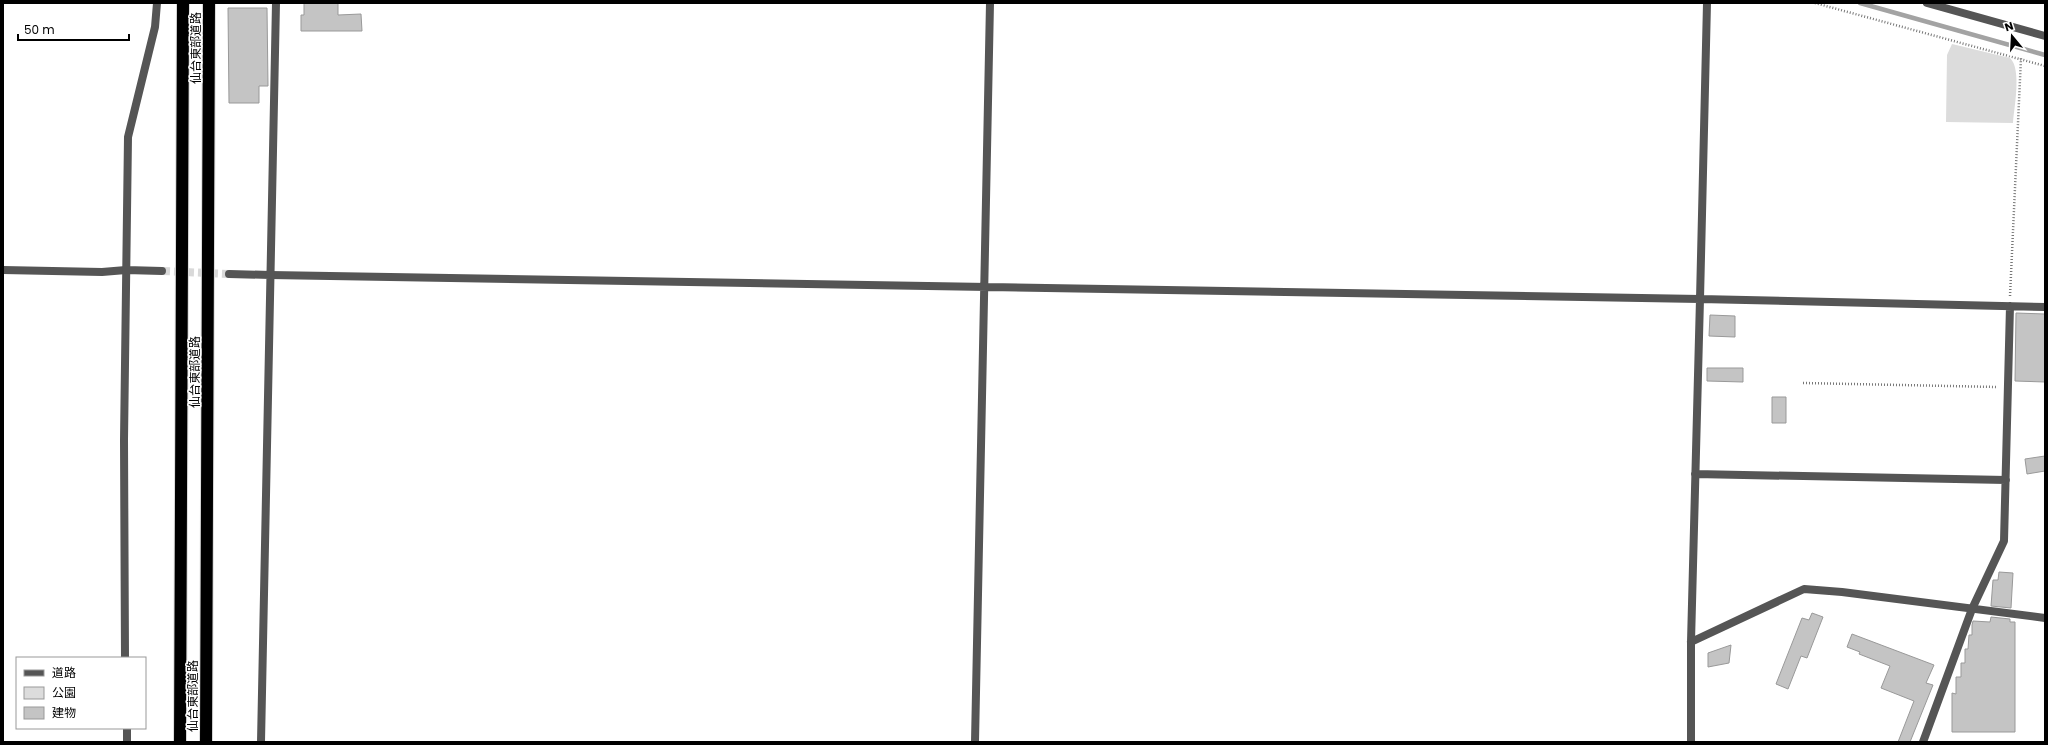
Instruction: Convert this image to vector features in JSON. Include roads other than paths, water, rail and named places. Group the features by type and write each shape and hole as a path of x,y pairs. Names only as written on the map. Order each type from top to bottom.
{"highway":[{"name":"仙台東部道路","path":"180,742 183,3"},
{"name":"仙台東部道路","path":"206,742 209,3"}],"street":[{"path":"125,657 124,440 128,137 155,27 157,3"},
{"path":"262,742 276,3"},
{"path":"975,742 990,3"},
{"path":"1691,742 1691,642 1707,3"},
{"path":"1927,3 2045,36"},
{"path":"3,270 102,272 126,270 162,271"},
{"path":"229,274 270,276 2045,307"},
{"path":"1922,742 1972,609 2004,541 2010,306"},
{"path":"1695,474 2006,480"},
{"path":"1691,642 1804,589 1842,592 2045,618"},
{"path":"127,729 127,742"}],"waterway":[{"path":"1860,3 2045,55"}],"tunnel":[{"path":"162,271 229,274"}]}
